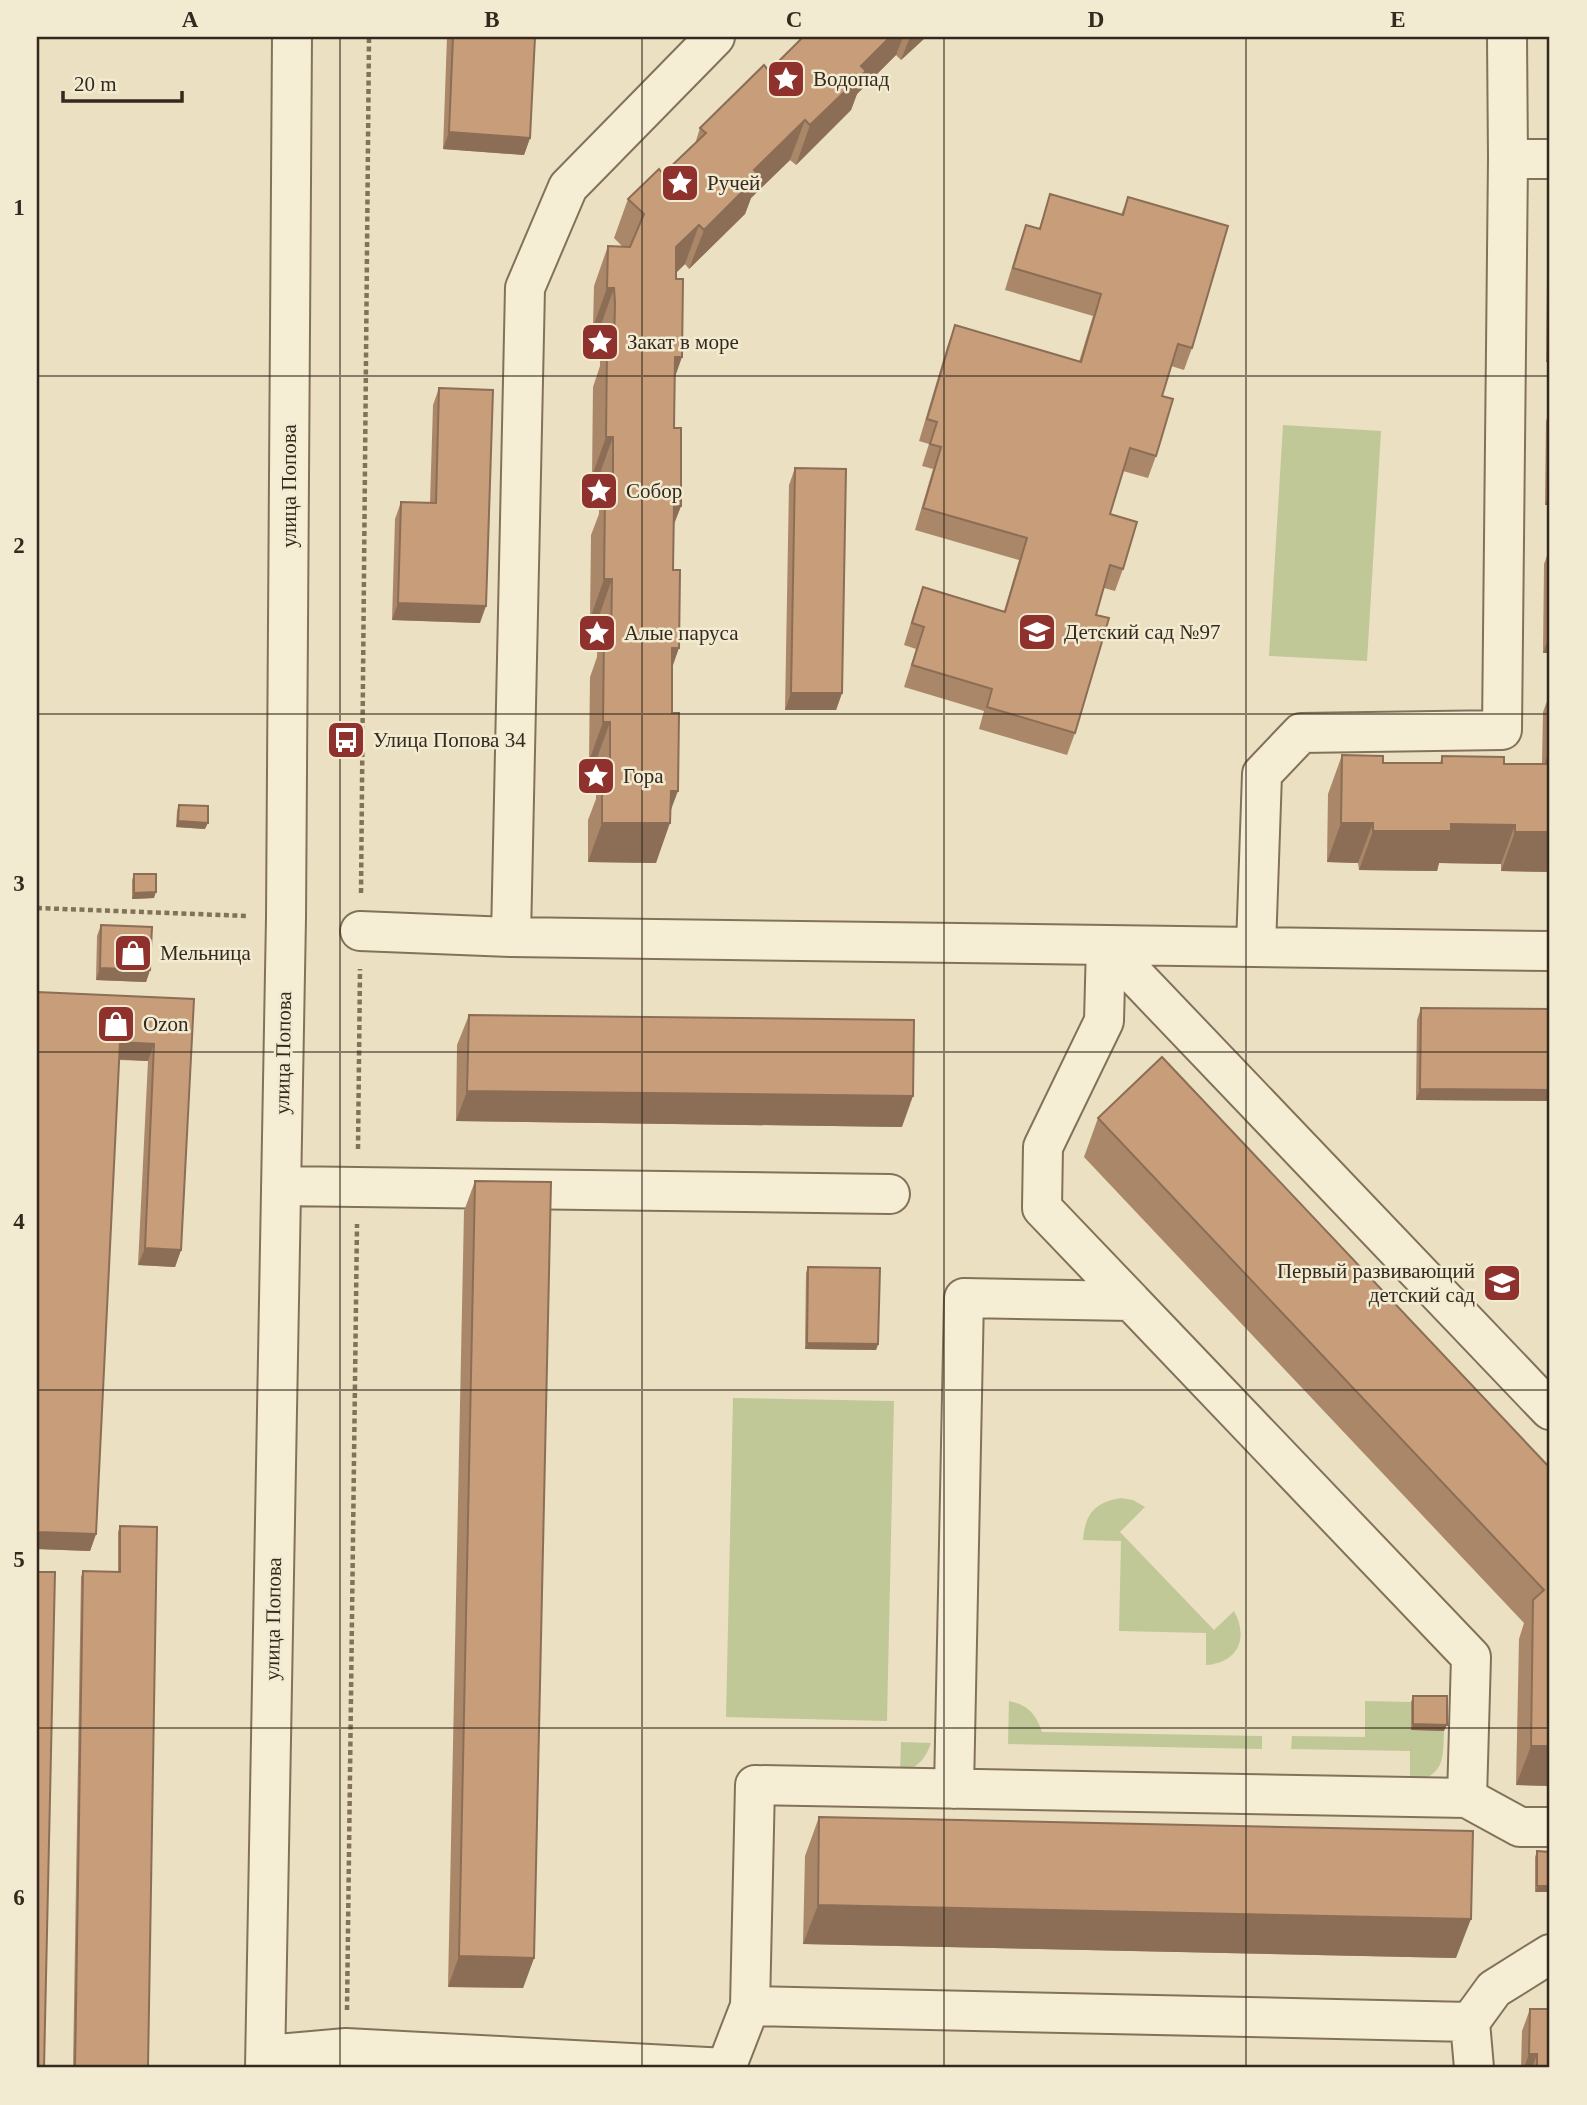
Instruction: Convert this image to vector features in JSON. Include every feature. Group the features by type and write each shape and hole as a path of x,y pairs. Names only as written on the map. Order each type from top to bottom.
{"street":[{"name":"улица Попова","path":"266,2062 286,918 292,37"},
{"path":"511,937 525,288 568,187 715,37"},
{"path":"1256,947 1262,774 1301,733 1502,730 1507,37"},
{"path":"1508,159 1550,159"},
{"path":"360,931 511,937 1550,951"},
{"path":"1106,945 1104,1021 1043,1147 1042,1208 1471,1657 1467,1797"},
{"path":"1106,945 1550,1410"},
{"path":"281,1186 890,1194"},
{"path":"954,1789 964,1298 1131,1301"},
{"path":"266,2062 346,2048 726,2068 750,2006 755,1785 1467,1797 1520,1827 1550,1828"},
{"path":"1474,2068 1470,2022 1494,1989 1550,1954"},
{"path":"750,2006 1470,2022"}],"path":[{"path":"346,2048 369,37"},
{"path":"37,908 286,918"}],"green space":[{"path":"1283,425 1381,431 1367,661 1269,656"},
{"path":"733,1398 894,1401 887,1721 726,1717"},
{"path":"1121,1498 1133,1500 1145,1507 1120,1532 1214,1630 1234,1611 1240,1639 1238,1647 1226,1660 1206,1665 1206,1633 1119,1631 1121,1541 1083,1540 1086,1523 1093,1511 1104,1503"},
{"path":"1009,1701 1030,1711 1042,1732 1262,1736 1262,1749 1008,1744"},
{"path":"1365,1701 1411,1702 1411,1730 1444,1731 1442,1759 1430,1776 1410,1785 1410,1751 1291,1749 1292,1736 1365,1737"},
{"path":"901,1742 931,1743 920,1762 900,1773"}],"building":[{"path":"453,37 535,37 530,138 449,132"},
{"path":"803,37 890,37 861,66 866,71 810,125 805,120 754,170 759,175 704,230 699,225 676,247 676,279 683,279 682,357 675,357 674,428 681,428 681,506 674,506 673,570 680,570 679,648 672,648 672,713 679,713 678,791 671,791 670,823 602,823 602,781 610,781 610,722 603,722 604,638 611,638 612,579 604,579 605,496 613,496 613,437 606,437 607,347 614,347 615,303 614,288 607,288 608,246 630,247 644,214 628,199 659,169 663,174 706,133 700,128 764,65 769,71"},
{"path":"1050,194 1123,215 1128,197 1228,226 1192,348 1178,344 1162,396 1173,399 1156,456 1130,448 1110,514 1137,522 1123,569 1110,565 1096,615 1109,618 1075,733 987,707 992,689 912,665 924,627 912,623 923,587 1005,612 1027,538 923,508 941,447 930,444 937,422 927,419 955,325 1081,362 1101,294 1013,268 1026,225 1040,229"},
{"path":"439,388 493,390 486,606 398,603 401,502 436,503"},
{"path":"795,468 846,469 842,693 791,693"},
{"path":"1342,755 1383,756 1383,763 1442,763 1442,756 1504,757 1504,764 1550,764 1550,832 1515,832 1515,825 1451,824 1451,831 1373,831 1373,823 1341,823"},
{"path":"179,805 208,806 208,823 178,821"},
{"path":"134,874 156,874 156,892 134,893"},
{"path":"101,925 152,927 150,970 100,968"},
{"path":"37,992 194,999 181,1250 145,1248 154,1044 120,1042 96,1534 37,1532"},
{"path":"1421,1008 1550,1009 1550,1090 1420,1089"},
{"path":"469,1015 914,1020 913,1096 467,1091"},
{"path":"1162,1057 1550,1468 1550,1746 1531,1746 1533,1600 1544,1590 1098,1118"},
{"path":"475,1181 551,1182 534,1958 459,1956"},
{"path":"808,1267 880,1268 878,1344 807,1343"},
{"path":"120,1526 157,1527 148,2068 75,2068 83,1571 120,1572"},
{"path":"37,1572 55,1572 44,2068 37,2068"},
{"path":"1413,1696 1447,1696 1447,1725 1413,1724"},
{"path":"819,1817 1473,1831 1471,1919 818,1905"},
{"path":"1537,1851 1550,1852 1550,1886 1537,1886"},
{"path":"1530,2009 1550,2009 1550,2068 1537,2068 1537,2054 1529,2054"}],"place":[{"name":"Водопад","path":"786,79"},
{"name":"Ручей","path":"680,183"},
{"name":"Закат в море","path":"600,342"},
{"name":"Собор","path":"599,491"},
{"name":"Детский сад №97","path":"1037,632"},
{"name":"Алые паруса","path":"597,633"},
{"name":"Улица Попова 34","path":"346,740"},
{"name":"Гора","path":"596,776"},
{"name":"Мельница","path":"133,953"},
{"name":"Ozon","path":"116,1024"},
{"name":"Первый развивающий детский сад","path":"1502,1283"}]}
